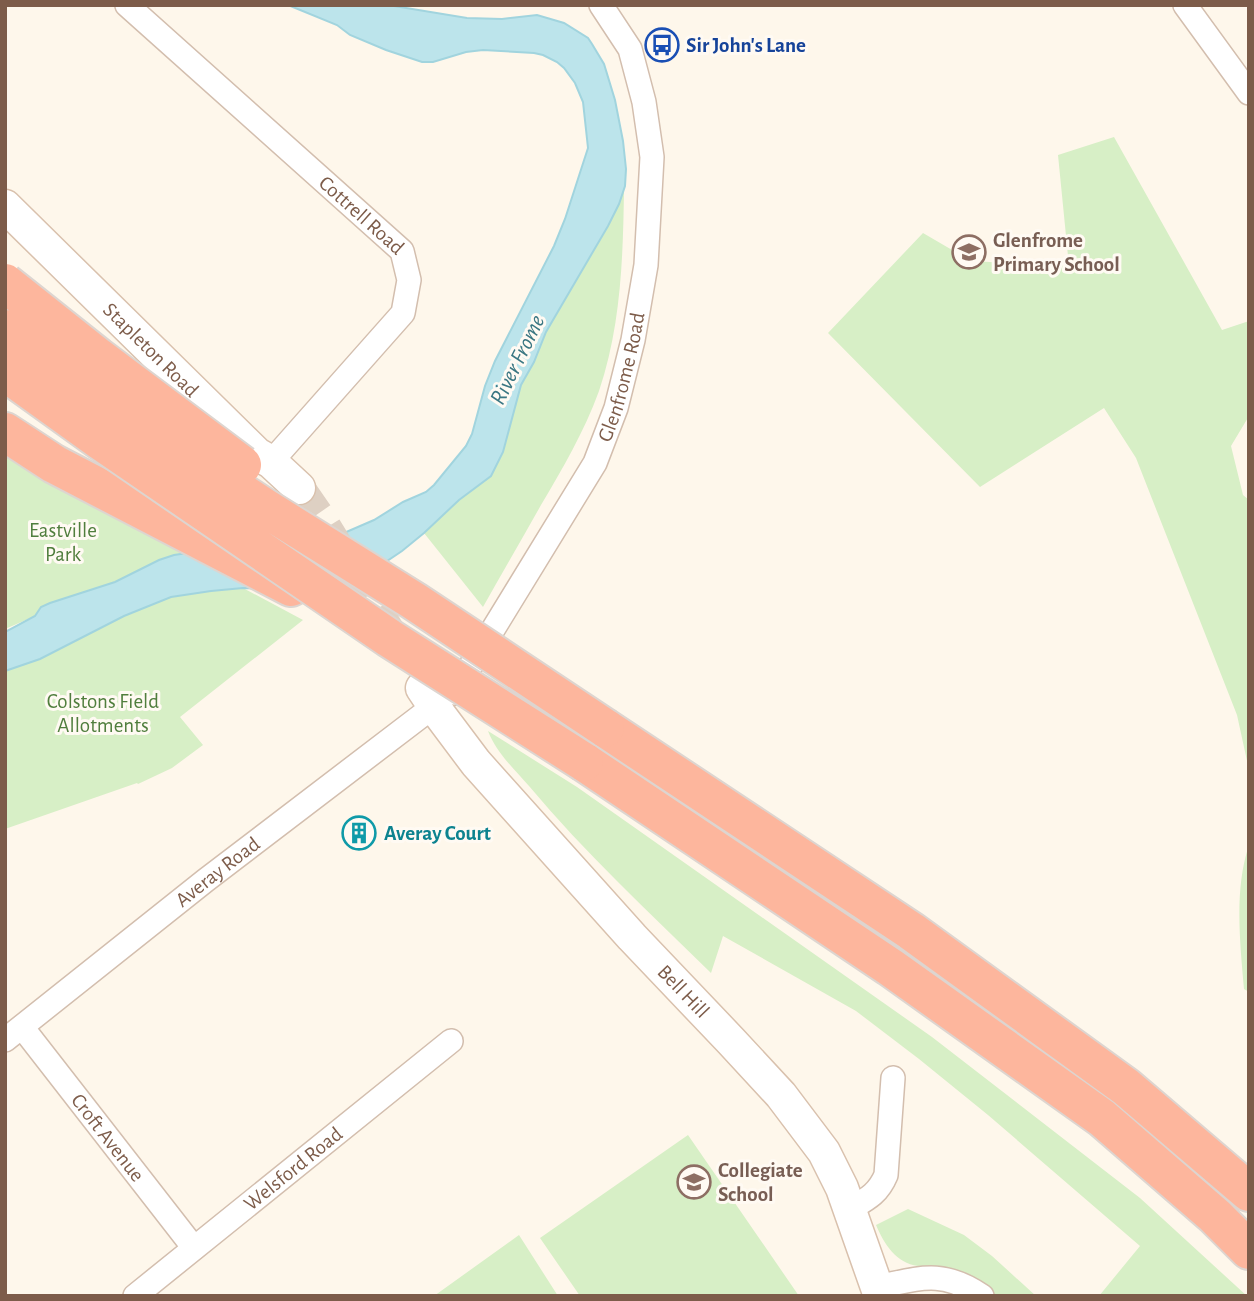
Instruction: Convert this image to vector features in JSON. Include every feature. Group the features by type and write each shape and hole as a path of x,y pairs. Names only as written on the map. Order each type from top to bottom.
{"highway":[{"path":"5,283 414,601"},
{"path":"5,329 163,442 414,601 911,931 1126,1087 1249,1192"},
{"path":"5,372 389,638 584,762 890,967 1102,1118 1215,1216 1249,1250"},
{"path":"5,432 54,464 389,638"}],"main road":[{"name":"Stapleton Road","path":"5,206 264,458 299,488"},
{"path":"90,404 117,363 119,350 118,335 104,303"},
{"path":"5,396 90,404 172,423 264,458"},
{"name":"Bell Hill","path":"432,703 476,763 545,842 781,1095 824,1152 842,1188 878,1291"}],"street":[{"name":"Cottrell Road","path":"127,5 402,251 409,280 403,313 264,458"},
{"name":"Glenfrome Road","path":"432,703 595,463 616,408 634,340 646,265 652,157 644,102 630,49 601,5"},
{"path":"1185,5 1249,93"},
{"name":"Averay Road","path":"14,1034 432,703"},
{"name":"Croft Avenue","path":"14,1034 194,1248"},
{"name":"Welsford Road","path":"135,1296 451,1041"},
{"path":"850,1209 877,1191 886,1175 879,1157 893,1078"},
{"path":"878,1291 923,1278 939,1278 959,1282 982,1296"}],"green space":[{"path":"1114,137 1222,330 1249,321 1249,416 1231,446 1243,495 1249,500 1249,770 1237,715 1136,458 1104,408 980,487 828,333 923,233 971,261 1069,266 1058,155"},
{"path":"624,190 616,317 599,391 573,449 483,607 424,533 459,500 491,476 503,452 521,385 546,332 608,226"},
{"name":"Eastville Park","path":"5,456 104,498 191,549 5,629"},
{"name":"Colstons Field Allotments","path":"243,588 303,620 180,717 203,745 172,768 138,784 5,829 5,671 40,659 124,616 171,597"},
{"path":"488,731 577,787 932,1037 1140,1198 1247,1296 1099,1296 1140,1246 988,1115 856,1011 723,936 711,973 572,835 506,760"},
{"path":"1249,845 1249,992 1244,989 1239,916 1241,880"},
{"path":"688,1135 799,1296 580,1296 540,1238"},
{"path":"908,1209 964,1235 1036,1296 995,1296 954,1273 910,1264 897,1257 887,1246 876,1225"},
{"path":"519,1235 558,1296 434,1296"}],"water":[{"name":"River Frome","path":"288,5 388,5 467,18 502,19 537,15 564,23 588,38 592,44 604,64 615,100 626,169 625,186 619,204 546,332 521,385 503,452 491,476 459,500 402,551 359,575 279,589 243,588 171,597 124,616 40,659 5,671 5,632 35,616 41,607 50,603 115,582 174,555 243,545 298,543 344,533 426,492 466,446 495,361 554,246 588,148 583,102 575,83 564,68 543,55 534,53 483,50 433,62 422,62 350,35 337,25"}],"tunnel":[{"path":"299,488 395,641"}],"place":[{"name":"Sir John's Lane","path":"662,45"},
{"name":"Glenfrome Primary School","path":"969,252"},
{"name":"Averay Court","path":"359,833"},
{"name":"Collegiate School","path":"694,1182"}]}
